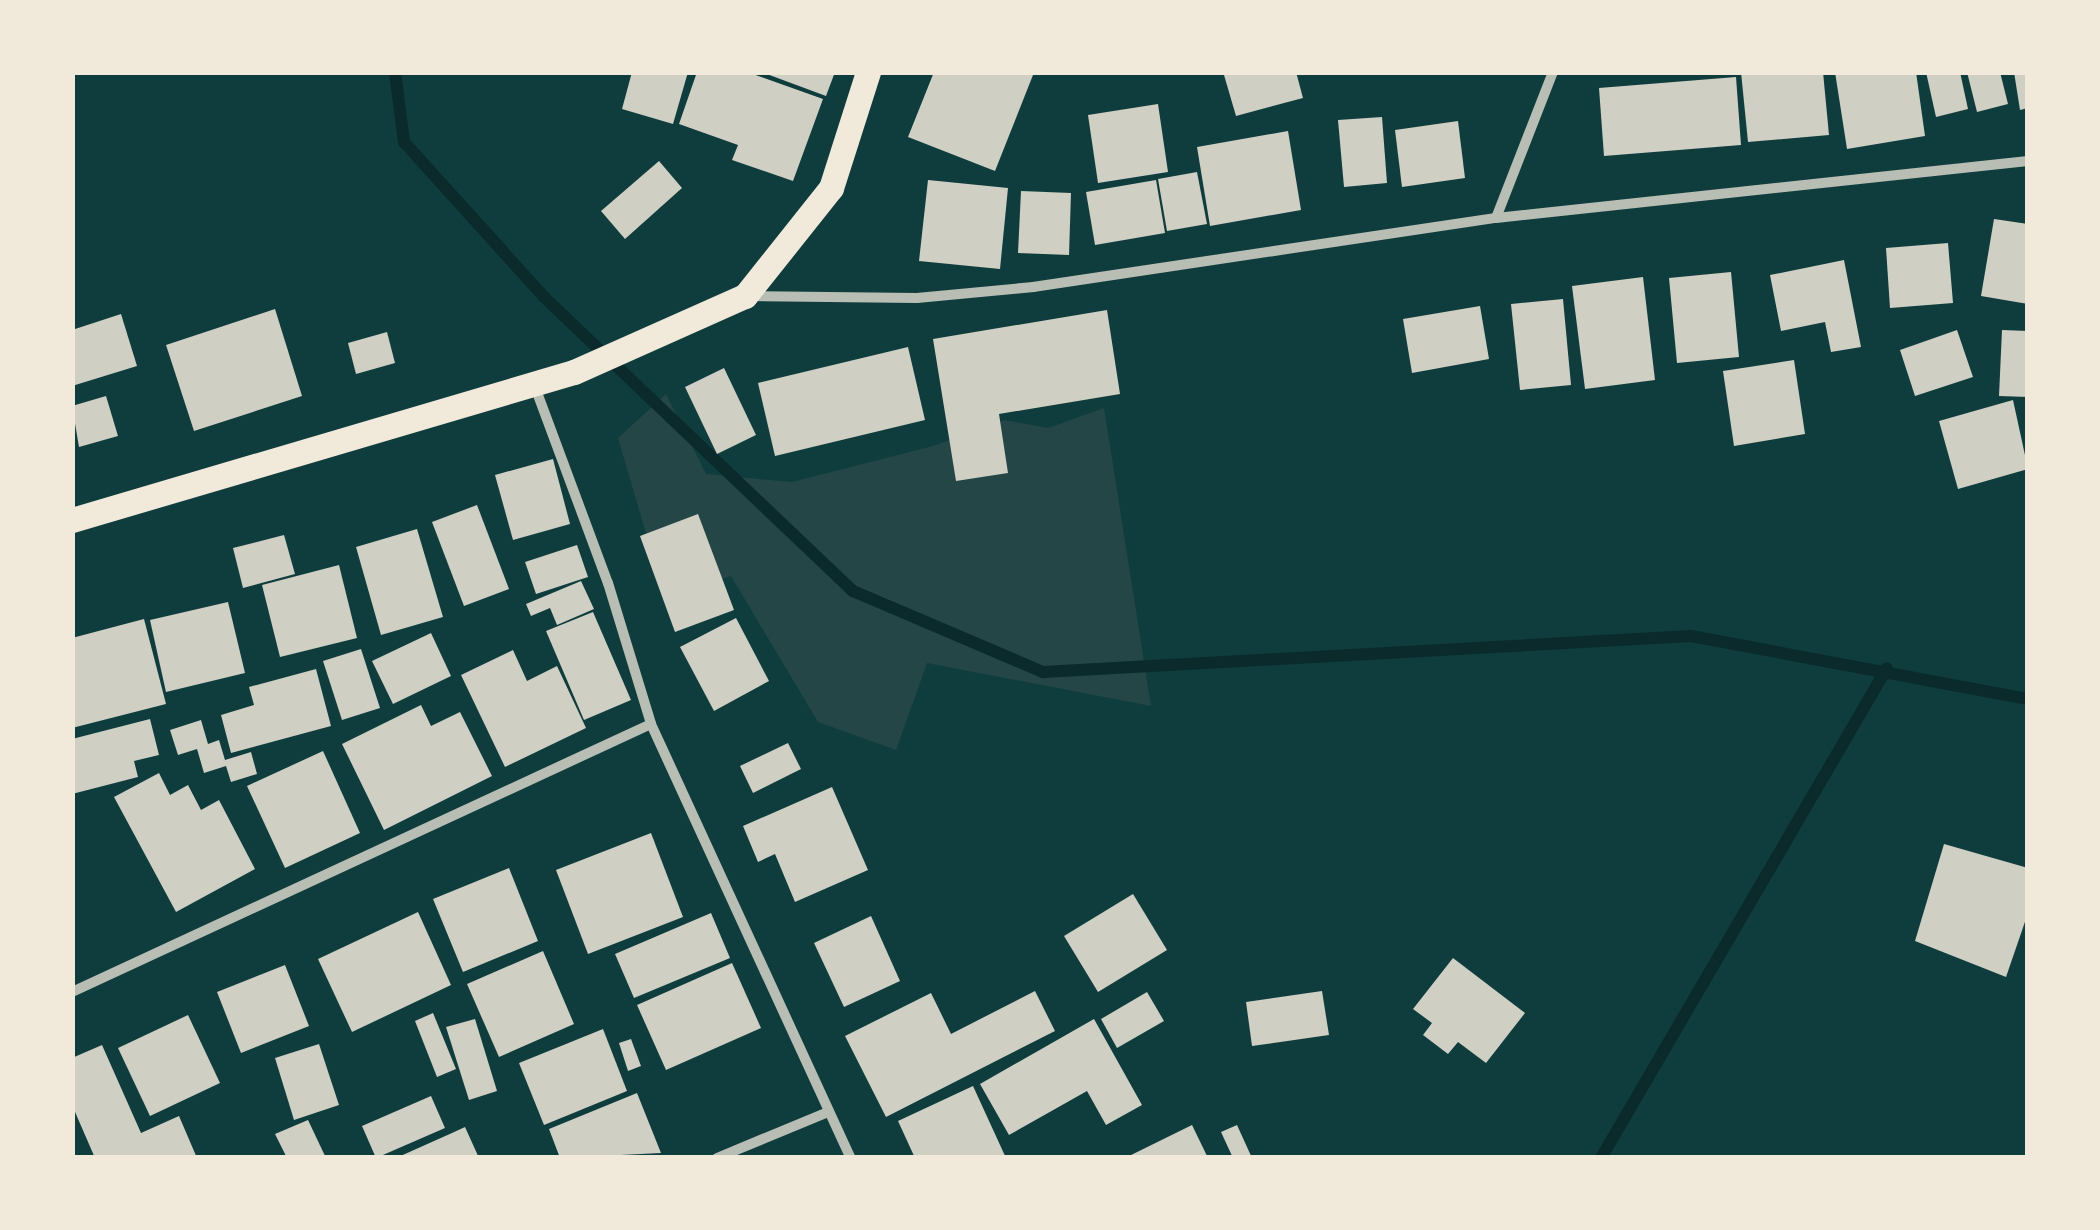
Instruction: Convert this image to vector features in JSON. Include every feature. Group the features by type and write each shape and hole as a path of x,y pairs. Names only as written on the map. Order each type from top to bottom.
{"main road":[{"path":"72,520 574,372 647,344 745,296 831,188 868,72"}],"street":[{"path":"1496,218 1552,72"},
{"path":"745,296 917,298 1033,287 1496,218 1942,165 2028,161"},
{"path":"534,383 608,583 651,724 851,1158"},
{"path":"72,992 651,724"},
{"path":"717,1158 828,1112"}],"shaded area":[{"path":"666,394 706,474 792,482 933,446 1004,420 1048,428 1104,408 1151,706 927,663 896,750 818,722 731,576 665,598 618,438"}],"building":[{"path":"632,72 688,72 673,124 622,109"},
{"path":"697,72 747,72 823,99 793,181 732,160 738,145 679,124"},
{"path":"761,72 835,72 826,96"},
{"path":"934,72 1033,75 995,171 908,137"},
{"path":"1296,72 1303,98 1236,116 1224,75"},
{"path":"1741,72 1823,72 1829,135 1748,142"},
{"path":"1835,72 1916,72 1925,136 1847,149"},
{"path":"1926,72 1960,72 1968,109 1936,117"},
{"path":"1967,72 2000,72 2008,104 1977,112"},
{"path":"2014,72 2028,72 2028,108 2020,110"},
{"path":"1736,77 1741,145 1604,156 1599,88"},
{"path":"1158,104 1168,172 1098,183 1088,115"},
{"path":"1382,117 1387,183 1344,187 1338,120"},
{"path":"1458,121 1465,178 1402,187 1395,130"},
{"path":"1288,131 1301,210 1210,226 1197,147"},
{"path":"659,161 682,188 625,239 601,211"},
{"path":"1197,172 1207,224 1167,231 1158,179"},
{"path":"928,180 1008,188 1000,269 919,261"},
{"path":"1156,180 1165,233 1095,245 1086,192"},
{"path":"1021,191 1071,193 1069,255 1018,253"},
{"path":"1994,219 2028,224 2028,304 1981,296"},
{"path":"1948,243 1953,303 1890,308 1886,248"},
{"path":"1844,260 1861,347 1831,352 1825,322 1781,331 1770,275"},
{"path":"1731,272 1739,357 1677,363 1669,278"},
{"path":"1643,277 1655,380 1585,389 1572,286"},
{"path":"1563,299 1571,385 1520,390 1511,304"},
{"path":"1480,306 1489,359 1412,373 1403,319"},
{"path":"275,309 302,396 194,431 166,345"},
{"path":"1107,310 1120,394 999,414 1008,473 956,481 933,339"},
{"path":"121,314 137,366 72,386 72,330"},
{"path":"1957,330 1973,377 1915,396 1900,350"},
{"path":"2002,330 2028,331 2028,397 1999,396"},
{"path":"387,332 395,363 356,374 348,343"},
{"path":"908,347 925,420 775,456 758,383"},
{"path":"1794,360 1805,434 1734,446 1723,371"},
{"path":"724,368 756,435 717,454 685,387"},
{"path":"106,396 118,436 79,447 72,406"},
{"path":"2013,400 2028,469 1958,489 1939,421"},
{"path":"553,459 570,524 513,540 495,475"},
{"path":"477,505 509,589 464,606 432,522"},
{"path":"698,514 734,610 675,632 640,536"},
{"path":"417,529 443,617 381,635 356,547"},
{"path":"284,535 295,574 243,588 233,548"},
{"path":"577,545 588,577 536,594 525,562"},
{"path":"339,565 357,638 280,657 262,585"},
{"path":"581,581 594,609 557,625 550,608 531,616 526,604"},
{"path":"228,602 245,673 166,692 150,620"},
{"path":"593,612 631,700 584,720 546,631"},
{"path":"736,618 769,681 714,711 680,647"},
{"path":"144,619 166,704 72,728 72,638"},
{"path":"431,633 451,676 393,704 372,661"},
{"path":"361,649 380,708 342,720 323,661"},
{"path":"513,650 527,681 557,666 586,728 505,767 461,675"},
{"path":"316,669 331,726 231,753 221,715 254,705 249,687"},
{"path":"421,705 431,726 460,712 492,776 384,830 342,744"},
{"path":"150,719 159,755 134,761 138,777 72,794 72,739"},
{"path":"201,720 208,744 219,740 225,760 251,752 257,774 231,782 226,766 204,773 197,749 178,755 170,730"},
{"path":"788,743 801,769 753,793 740,766"},
{"path":"323,751 360,833 285,868 247,786"},
{"path":"159,773 170,795 188,785 201,810 219,800 255,869 176,912 114,797"},
{"path":"832,787 868,870 795,902 775,854 758,862 743,826"},
{"path":"651,833 683,917 588,954 556,870"},
{"path":"1944,844 2028,868 2028,913 2006,977 1915,941"},
{"path":"509,868 538,941 463,972 433,899"},
{"path":"1133,894 1167,950 1098,992 1064,936"},
{"path":"418,912 451,985 352,1032 318,959"},
{"path":"711,913 730,958 634,998 615,954"},
{"path":"871,916 900,981 844,1007 814,943"},
{"path":"543,951 574,1024 499,1057 467,984"},
{"path":"1453,958 1525,1013 1486,1063 1458,1042 1448,1054 1423,1035 1432,1023 1413,1009"},
{"path":"732,963 761,1028 666,1070 637,1005"},
{"path":"285,965 309,1026 241,1053 217,992"},
{"path":"1035,991 1055,1031 886,1117 845,1036 931,993 951,1034"},
{"path":"1322,991 1329,1035 1252,1046 1246,1002"},
{"path":"1147,992 1164,1021 1117,1048 1101,1019"},
{"path":"433,1013 456,1069 437,1077 415,1021"},
{"path":"188,1015 220,1083 150,1116 118,1048"},
{"path":"475,1019 497,1091 469,1100 446,1027"},
{"path":"1094,1019 1142,1105 1106,1125 1087,1091 1009,1135 980,1084"},
{"path":"603,1029 627,1091 544,1125 519,1063"},
{"path":"631,1039 641,1066 628,1071 619,1043"},
{"path":"319,1044 339,1105 294,1120 275,1058"},
{"path":"102,1045 141,1133 179,1116 197,1158 95,1158 72,1105 72,1058"},
{"path":"973,1086 1006,1158 915,1158 898,1121"},
{"path":"637,1093 661,1153 560,1158 549,1129"},
{"path":"431,1096 445,1128 376,1158 362,1126"},
{"path":"308,1120 326,1158 287,1158 275,1134"},
{"path":"1192,1125 1208,1158 1125,1158"},
{"path":"1237,1125 1252,1158 1233,1158 1221,1132"},
{"path":"465,1127 479,1158 396,1158 452,1133"}],"waterway":[{"path":"395,72 404,142 544,297 853,591 1043,672 1691,636 2028,699"},
{"path":"1601,1158 1887,668"}]}
